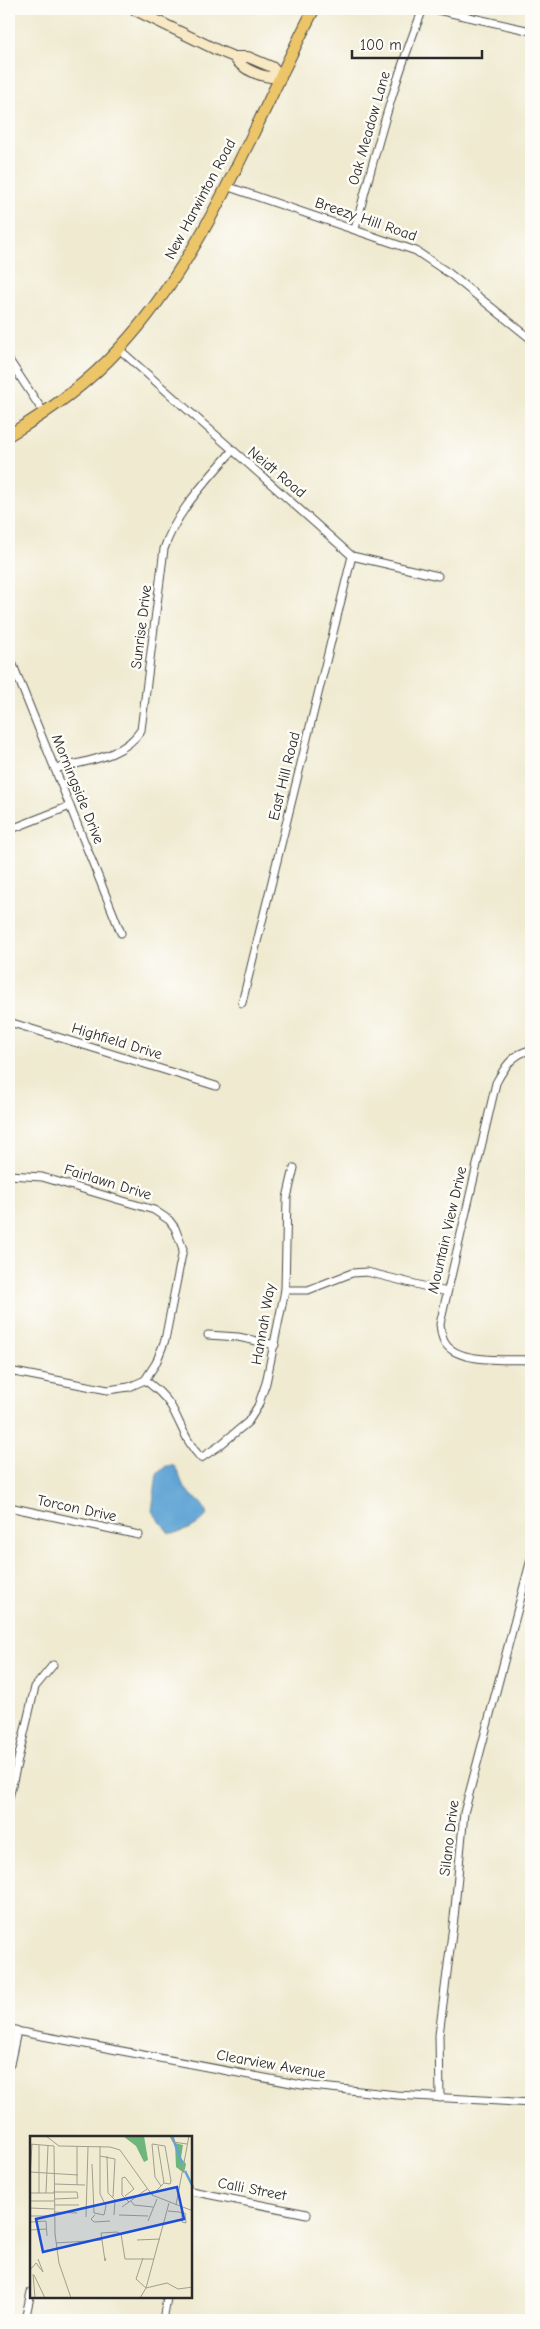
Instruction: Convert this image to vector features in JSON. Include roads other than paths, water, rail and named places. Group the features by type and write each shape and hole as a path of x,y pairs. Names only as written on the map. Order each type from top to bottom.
{"main road":[{"path":"133,9 234,56 248,57 272,67 280,77"},
{"name":"New Harwinton Road","path":"9,435 44,413 77,387 119,349 171,283 200,238 314,9"}],"street":[{"name":"Oak Meadow Lane","path":"355,229 386,113 406,50 424,9"},
{"path":"433,9 531,31"},
{"name":"Breezy Hill Road","path":"226,186 416,251 450,274 531,339"},
{"name":"Neidt Road","path":"119,349 352,556 438,576"},
{"path":"9,360 44,413"},
{"name":"Sunrise Drive","path":"55,769 112,754 133,742 141,730 164,549 169,533 180,512 232,451"},
{"name":"East Hill Road","path":"242,1002 352,556"},
{"name":"Morningside Drive","path":"9,655 121,933"},
{"path":"9,830 70,806"},
{"name":"Highfield Drive","path":"9,1022 216,1086"},
{"name":"Mountain View Drive","path":"531,1050 513,1058 503,1069 496,1083 440,1324 441,1336 445,1344 453,1351 475,1358 531,1360"},
{"name":"Hannah Way","path":"145,1380 160,1392 170,1405 190,1446 201,1458 248,1422 258,1406 275,1345 285,1290 286,1208 294,1168"},
{"name":"Fairlawn Drive","path":"9,1175 42,1176 147,1207 169,1220 180,1238 183,1249 165,1340 156,1363 145,1380"},
{"path":"285,1290 308,1290 352,1273 367,1272 447,1292"},
{"path":"208,1335 275,1345"},
{"path":"9,1371 108,1390 129,1387 145,1380"},
{"name":"Torcon Drive","path":"9,1507 139,1535"},
{"name":"Silano Drive","path":"440,2098 439,2035 454,1918 464,1813 531,1560"},
{"path":"9,1798 35,1686 53,1665"},
{"path":"9,2064 13,2031"},
{"name":"Clearview Avenue","path":"13,2031 302,2085 440,2098 531,2103"},
{"name":"Calli Street","path":"192,2191 307,2214"},
{"path":"25,2320 30,2297"},
{"path":"163,2320 167,2299"}],"water":[{"path":"166,1466 174,1466 185,1488 201,1503 207,1515 195,1526 180,1532 169,1533 152,1511 157,1474"}]}
